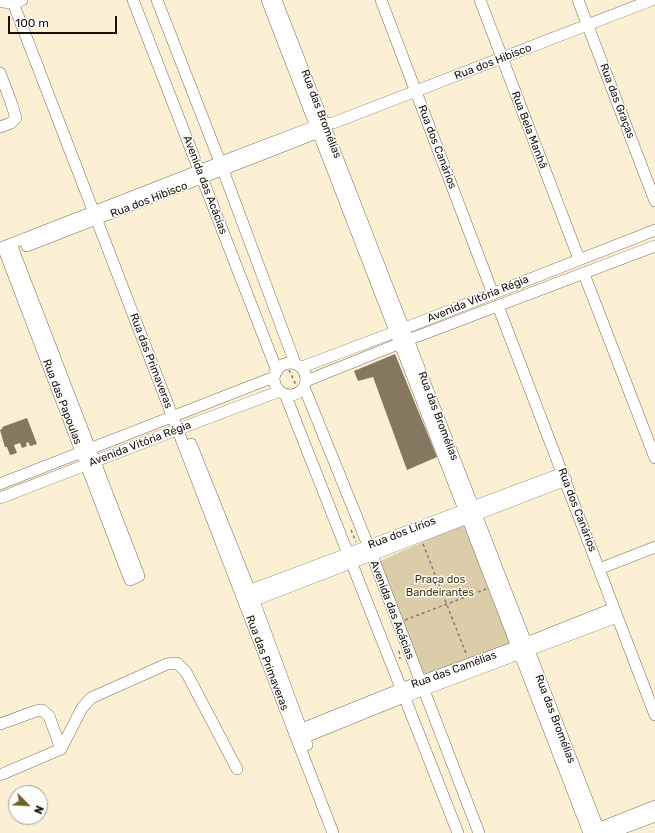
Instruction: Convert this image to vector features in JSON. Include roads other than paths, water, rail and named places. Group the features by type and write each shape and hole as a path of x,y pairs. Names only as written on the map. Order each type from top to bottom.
{"street":[{"name":"Avenida das Acácias","path":"134,0 201,174 275,374"},
{"name":"Avenida das Acácias","path":"157,0 299,365"},
{"name":"Rua das Bromélias","path":"267,0 324,127"},
{"name":"Rua das Bromélias","path":"276,0 399,330 471,512 592,832"},
{"name":"Rua dos Canários","path":"381,0 493,294 490,301 494,306 498,306 565,477 655,715"},
{"name":"Rua Bela Manhã","path":"480,0 578,259 576,266 577,269 584,274"},
{"name":"Rua das Graças","path":"578,0 655,201"},
{"name":"Rua dos Hibisco","path":"9,249 652,0"},
{"name":"Rua das Primaveras","path":"12,1 99,214 180,428 247,597 299,735 333,833"},
{"path":"0,73 16,118 11,123 0,127"},
{"name":"Avenida Vitória Régia","path":"299,365 399,330 655,230"},
{"name":"Avenida Vitória Régia","path":"305,384 404,342 655,246"},
{"name":"Rua das Papoulas","path":"9,249 134,578"},
{"path":"584,274 655,458"},
{"path":"286,363 299,365 305,371 305,384 299,393 290,395 283,393 275,383 275,374 282,365 286,363"},
{"name":"Avenida Vitória Régia","path":"0,484 275,374"},
{"name":"Avenida das Acácias","path":"305,384 479,833"},
{"name":"Avenida das Acácias","path":"283,393 350,558 458,833"},
{"name":"Avenida Vitória Régia","path":"0,498 180,428 283,393"},
{"name":"Rua dos Lírios","path":"247,597 565,477"},
{"name":"Rua das Bromélias","path":"471,512 493,586 522,649"},
{"name":"Rua dos Lírios","path":"370,550 420,537 471,512"},
{"path":"599,569 655,547"},
{"name":"Rua das Camélias","path":"299,735 403,693 616,612"},
{"name":"Rua das Camélias","path":"422,686 470,663 522,649"},
{"path":"0,776 61,749 65,744 82,708 91,698 167,664 177,663 186,672 237,769"},
{"path":"0,724 42,710 49,716 61,749"},
{"name":"Rua das Primaveras","path":"299,735 341,833"},
{"path":"592,832 655,806"},
{"path":"610,833 655,816"}],"park label":[{"name":"Praça dos Bandeirantes","path":"440,586"}]}
